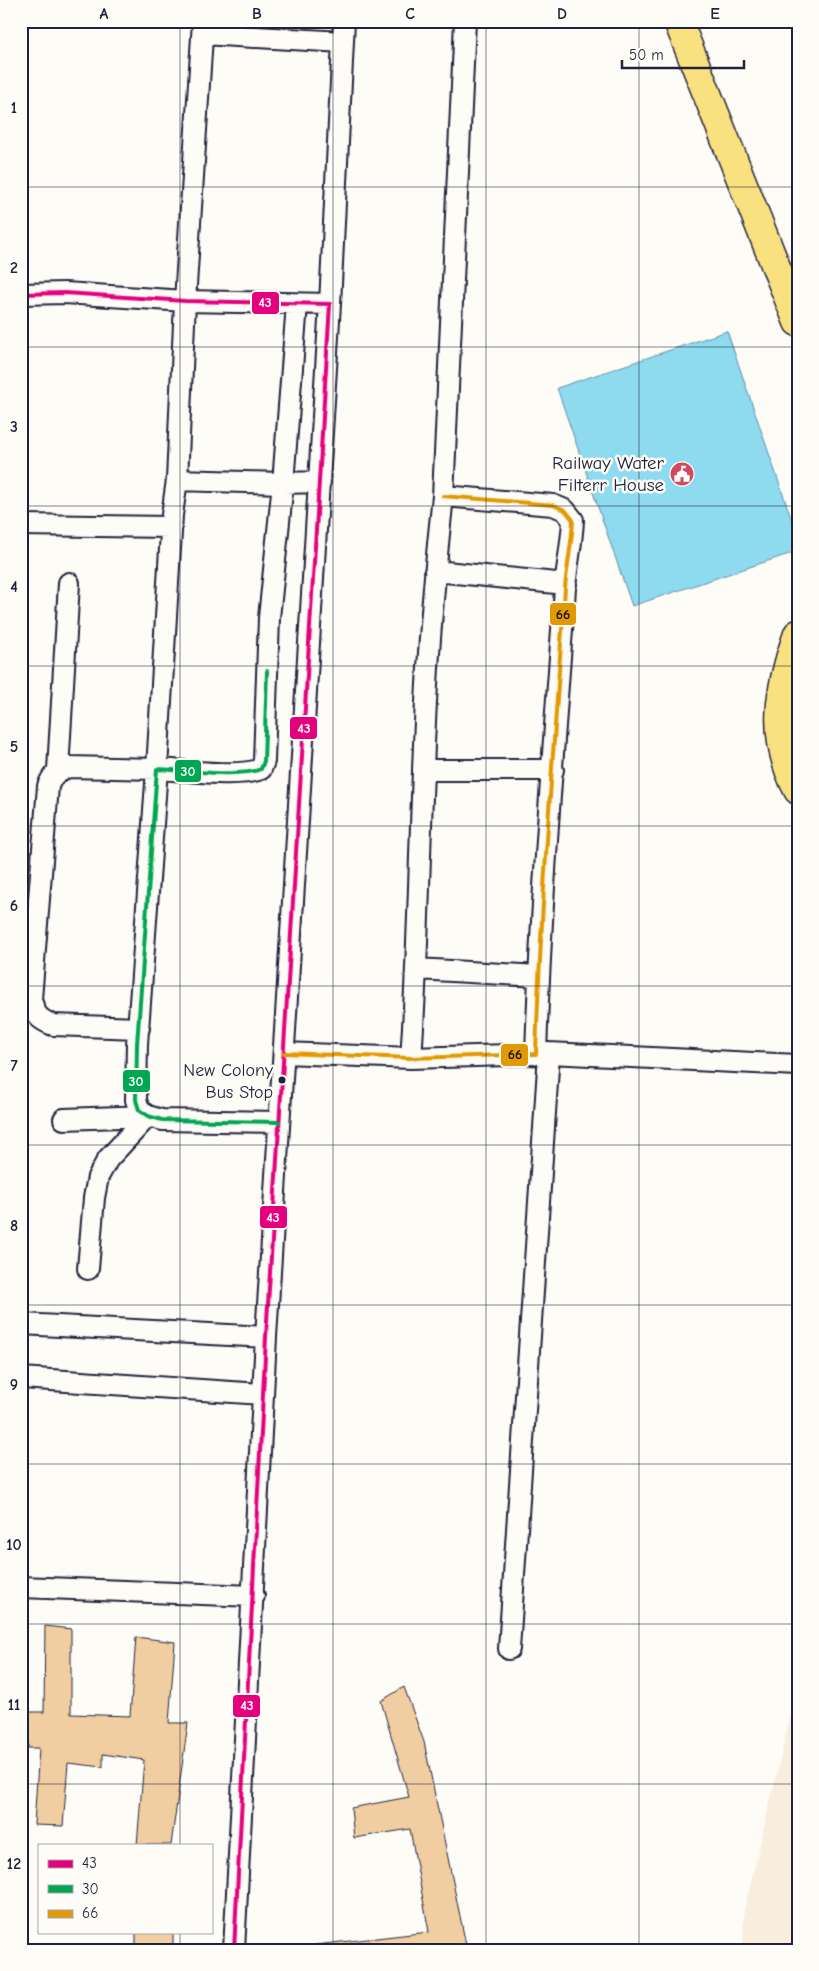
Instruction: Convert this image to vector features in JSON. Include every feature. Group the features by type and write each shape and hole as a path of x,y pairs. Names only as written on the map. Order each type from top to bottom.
{"highway":[{"path":"678,21 798,322"},
{"path":"798,634 782,689 779,718 782,749 798,790"}],"street":[{"path":"234,1950 246,1696 254,1596 266,1337 320,482 344,21"},
{"path":"411,1058 417,970 423,770 435,572 443,496 465,21"},
{"path":"148,1116 139,1110 136,1100 139,1028 171,527 177,480 185,301 203,27 343,42"},
{"path":"21,294 65,292 185,301 330,304"},
{"path":"139,1028 53,1026 43,1021 34,1013 32,999 48,786 52,776 58,770 69,767 239,773 254,772 261,769 264,761 269,618 283,483 297,304"},
{"path":"177,480 283,483 320,482"},
{"path":"443,496 553,505 565,510 573,520 566,584 539,976 542,1054 509,1649"},
{"path":"21,525 171,527"},
{"path":"435,572 566,584"},
{"path":"58,770 68,583"},
{"path":"423,770 553,770"},
{"path":"417,970 539,976"},
{"path":"284,1053 411,1058 542,1054 798,1065"},
{"path":"64,1118 148,1116 162,1120 279,1122"},
{"path":"88,1269 94,1198 98,1177 108,1159 148,1116"},
{"path":"21,1324 266,1337"},
{"path":"21,1378 263,1394"},
{"path":"21,1587 254,1596"}],"shaded area":[{"path":"798,1684 798,1950 743,1950 744,1911"}],"water":[{"path":"727,331 798,538 798,551 632,606 557,388"}],"building":[{"path":"45,1626 71,1629 71,1714 130,1716 136,1637 175,1642 169,1723 188,1723 171,1844 137,1844 144,1760 103,1754 103,1767 68,1763 63,1826 34,1825 39,1748 28,1748 28,1712 44,1712"},
{"path":"404,1687 424,1742 467,1950 316,1950 315,1945 429,1932 410,1829 354,1838 351,1808 409,1797 381,1701"},
{"path":"21,1696 23,1696 23,1731 21,1730"},
{"path":"136,1934 173,1934 173,1950 136,1950"}],"transit line":[{"name":"43","path":"21,294 65,293 185,301 330,304 266,1337 234,1950"},
{"name":"66","path":"284,1053 411,1058 536,1054 548,821 565,588 573,520 565,510 553,505 443,496"},
{"name":"30","path":"267,671 264,761 261,769 239,773 157,769 137,1044 136,1100 139,1110 148,1116 162,1120 279,1122"}],"place":[{"name":"Railway Water Filterr House","path":"682,474"},
{"name":"New Colony Bus Stop","path":"282,1080"}]}
